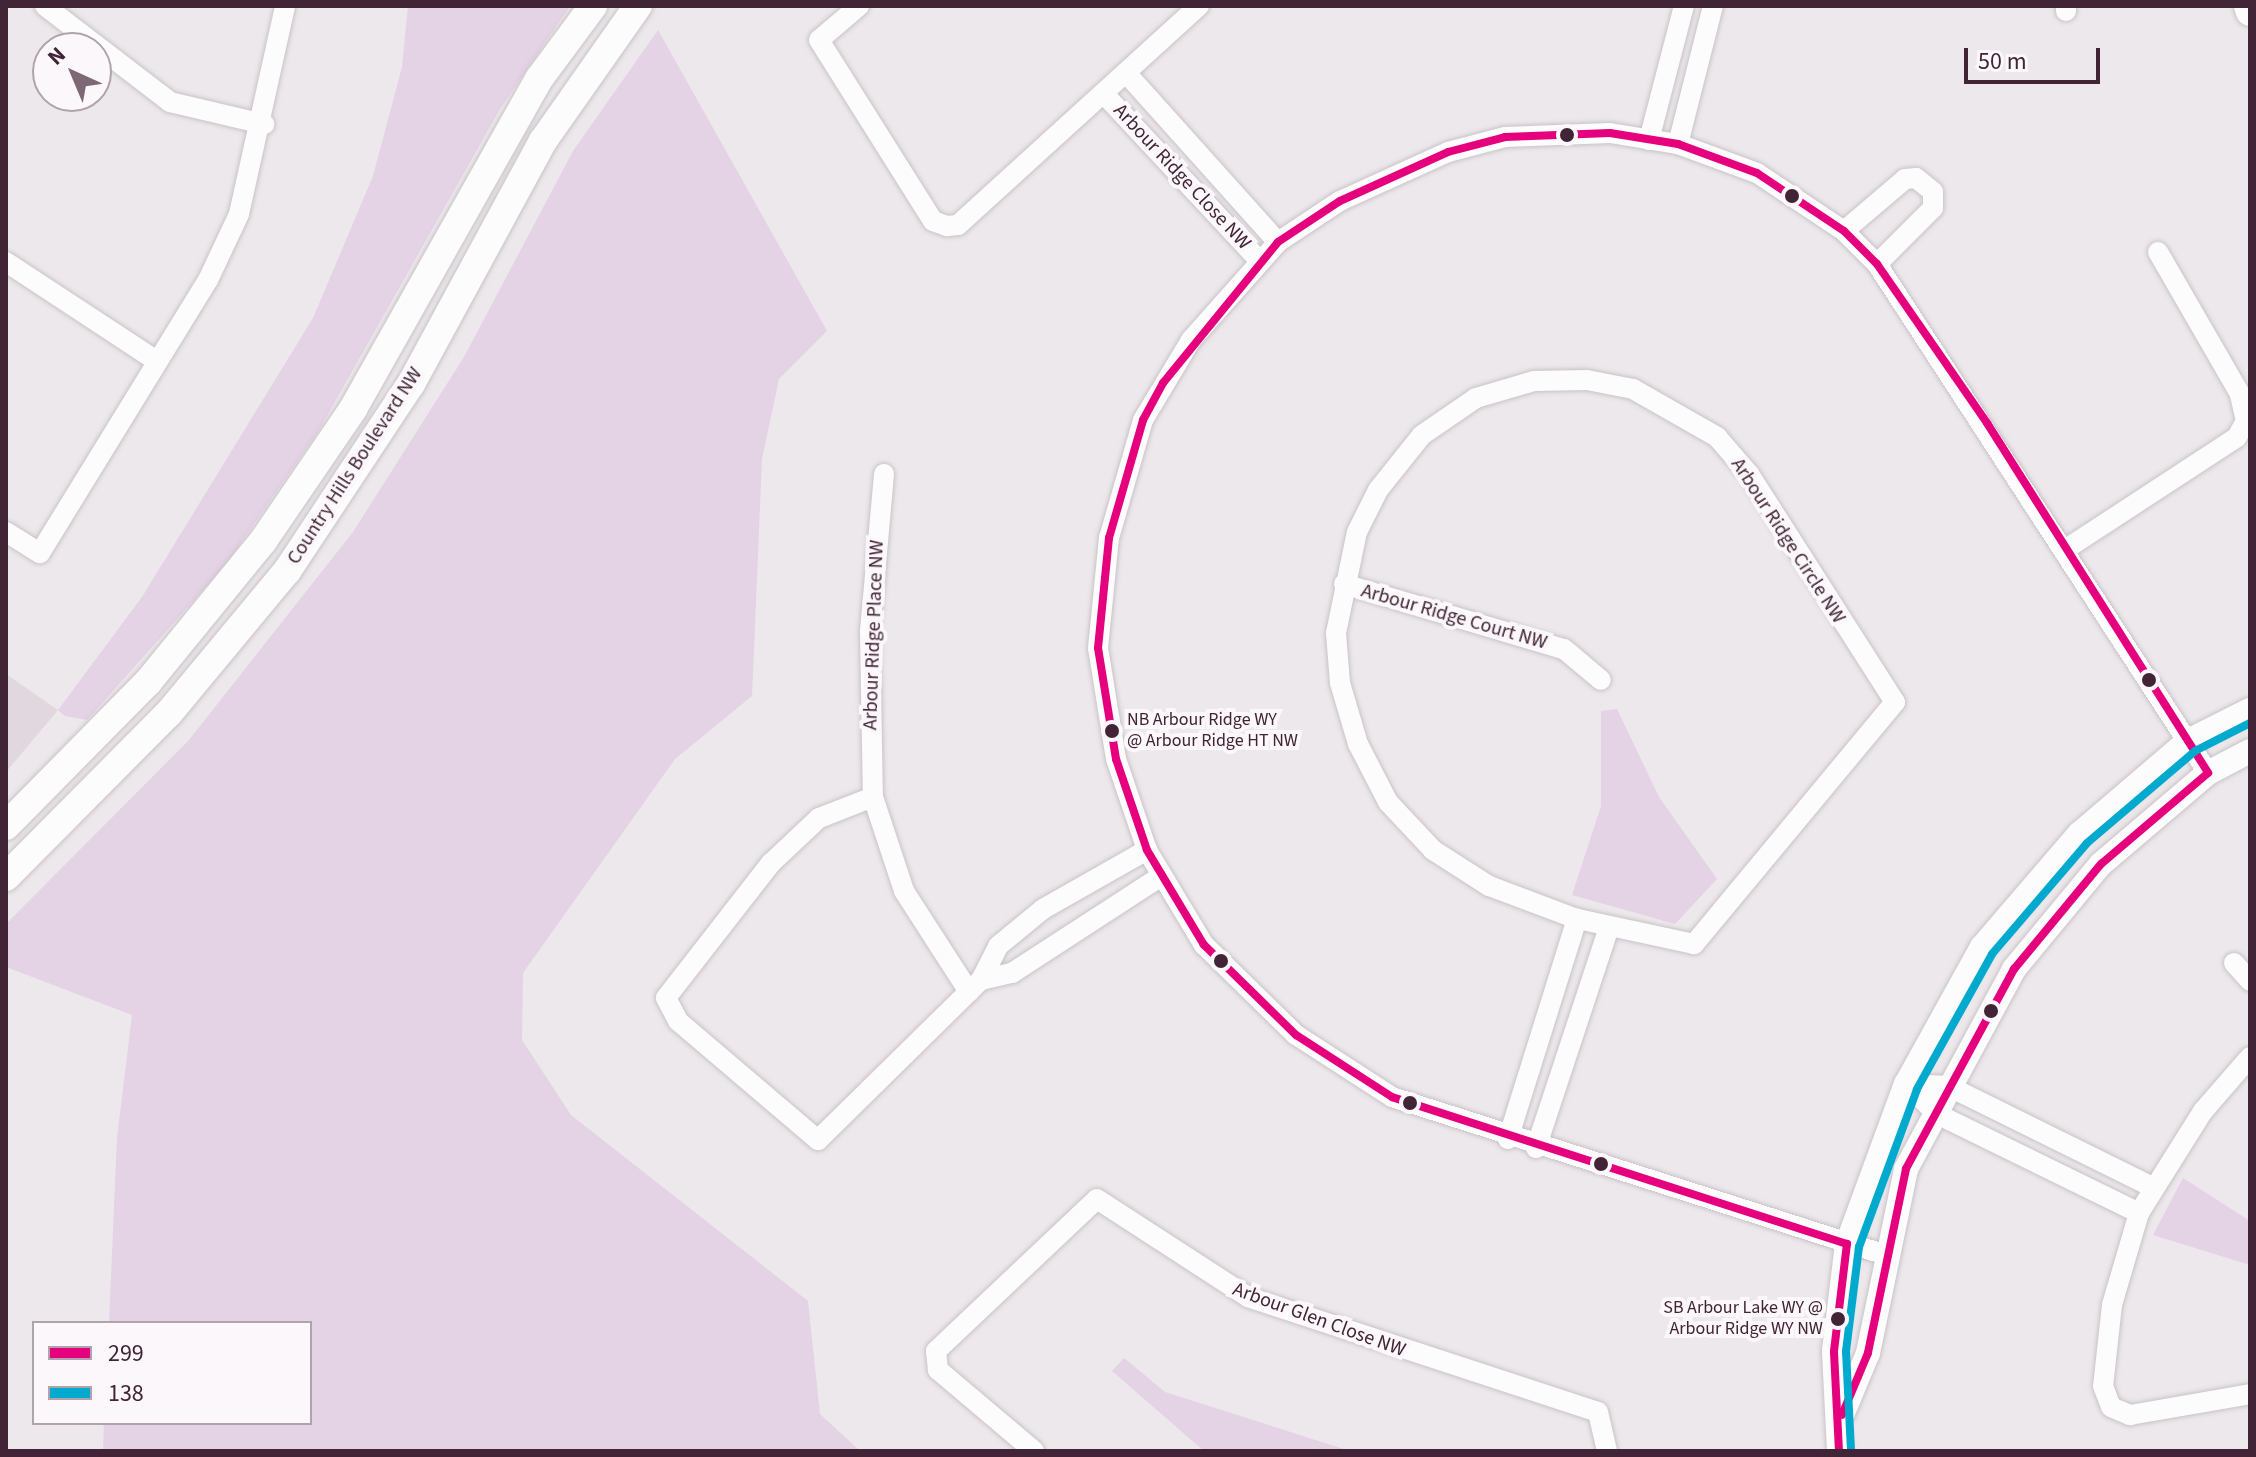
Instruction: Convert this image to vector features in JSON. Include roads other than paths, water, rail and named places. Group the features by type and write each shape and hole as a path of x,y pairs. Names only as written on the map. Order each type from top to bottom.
{"main road":[{"name":"Country Hills Boulevard NW","path":"6,826 77,758 206,613 307,479 499,144 593,6"},
{"name":"Country Hills Boulevard NW","path":"6,875 169,713 287,571 411,384 543,141 638,6"},
{"path":"2248,6 2250,12"},
{"path":"6,800 77,758"}],"street":[{"path":"45,6 170,102 264,124"},
{"path":"6,532 40,553 157,361 239,214 264,124 285,6"},
{"name":"Arbour Ridge Close NW","path":"859,6 819,40 939,225 958,225 1199,6"},
{"path":"1649,140 1684,6"},
{"path":"1678,144 1713,6"},
{"name":"Arbour Ridge Close NW","path":"1127,74 1278,242"},
{"name":"Arbour Ridge Close NW","path":"1104,94 1259,260"},
{"path":"1883,1254 1536,1148 1392,1097 1296,1035 1204,945 1160,877 1147,850 1116,759 1098,648 1109,538 1143,420 1191,340 1278,242 1340,201 1448,152 1505,137 1610,133 1678,144 1757,173 1844,231 1877,264 2066,549 2208,773"},
{"path":"1844,231 1905,179 1916,178 1933,192 1933,208 1877,264"},
{"path":"2066,549 2237,437 2246,421 2240,394 2158,252"},
{"path":"6,262 157,361"},
{"name":"Arbour Ridge Circle NW","path":"1534,381 1633,389 1717,437 1749,474 1895,702 1694,944 1608,930 1577,919 1489,886 1433,850 1388,802 1358,744 1340,683 1336,633 1357,532 1378,490 1422,435 1476,398 1534,381"},
{"name":"Arbour Ridge Place NW","path":"884,474 870,631 873,797 904,891 975,986"},
{"name":"Arbour Ridge Court NW","path":"1344,584 1564,649 1601,680"},
{"path":"1839,1451 1842,1415 1834,1351 1847,1244 1906,1084 1982,947 2079,834 2188,741 2250,710"},
{"path":"1842,1415 1868,1353 1883,1254 1906,1169 1937,1114 1948,1086 2014,969 2091,875 2208,773 2250,751"},
{"path":"873,797 819,818 771,863 669,989 670,1007 818,1140 975,986 998,946 1043,909 1147,850"},
{"path":"975,986 1012,973 1160,877"},
{"path":"1508,1139 1577,919"},
{"path":"1536,1148 1608,930"},
{"path":"2234,963 2250,981"},
{"path":"2250,1057 2152,1187 2139,1213 2112,1305 2103,1386 2111,1407 2130,1415 2250,1394"},
{"path":"1906,1084 1948,1086 2152,1187"},
{"path":"1906,1084 1937,1114 2139,1213"},
{"name":"Arbour Glen Close NW","path":"1034,1451 938,1370 936,1351 1097,1199 1248,1297 1598,1412 1607,1451"}],"place":[{"name":"NB Arbour Ridge WY @ Arbour Ridge HT NW","path":"1112,731"},
{"name":"SB Arbour Lake WY @ Arbour Ridge WY NW","path":"1838,1319"}]}
